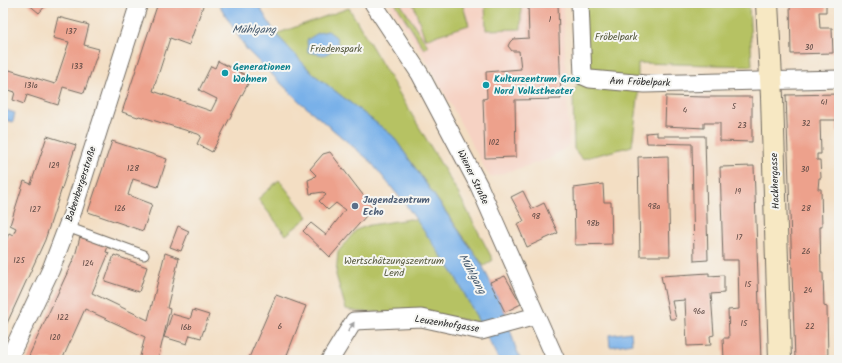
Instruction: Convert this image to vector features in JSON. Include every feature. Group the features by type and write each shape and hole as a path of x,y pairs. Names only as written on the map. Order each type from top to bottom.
{"main road":[{"name":"Hackhergasse","path":"767,3 780,360"}],"street":[{"name":"Babenbergerstraße","path":"8,360 51,269 67,227 139,3"},
{"name":"Wiener Straße","path":"374,3 420,74 479,186 556,360"},
{"name":"Am Fröbelpark","path":"580,3 582,76 590,80 645,84 748,82 771,80"},
{"path":"771,80 839,79"},
{"name":"Leuzenhofgasse","path":"330,360 354,321 421,318 480,331 512,324 536,316"}],"lane":[{"path":"67,227 144,255"}],"shaded area":[{"path":"389,3 563,3 569,145 549,159 491,177 489,176 430,66"}],"green space":[{"path":"395,3 400,3 428,46 424,49"},
{"path":"413,3 462,3 469,25 425,39"},
{"path":"485,3 521,3 521,29 486,30"},
{"name":"Fröbelpark","path":"580,3 749,3 752,66 638,63 638,99 632,146 582,159 574,149 573,92 583,76"},
{"name":"Friedenspark","path":"349,8 458,193 493,260 484,266 393,136 312,73 276,34"},
{"path":"279,180 308,217 286,235 258,199"},
{"name":"Wertschätzungszentrum Lend","path":"410,219 417,220 455,276 480,323 428,313 359,312 346,309 336,275 338,252 356,230 370,225"}],"water":[{"name":"Mühlgang","path":"218,3 257,3 276,34 312,73 393,136 481,263 505,312 515,346 521,360 499,360 455,276 406,205 369,160 300,102 247,50"},
{"path":"328,31 336,37 339,47 324,55 308,52 307,40 318,33"},
{"path":"3,109 15,113 13,122 3,119"},
{"path":"631,332 632,343 610,347 609,335"}],"building":[{"path":"27,3 48,3 39,13"},
{"name":"Generationen Wohnen","path":"158,3 204,3 189,45 170,38 153,91 211,111 217,99 199,90 211,66 215,68 218,61 251,78 212,152 197,144 201,136 198,134 122,112"},
{"path":"528,3 558,3 561,99 515,100 516,157 485,158 483,99 487,98 486,72 521,69 519,51 512,51 508,46 513,39 529,38"},
{"path":"790,3 826,3 826,12 819,12 820,28 832,28 833,53 791,54"},
{"path":"58,17 89,25 84,45 99,49 84,93 63,87 58,105 27,95 24,104 13,100 15,92 3,88 3,68 55,84 69,42 53,38"},
{"path":"839,94 839,131 837,131 837,120 820,120 821,154 817,154 817,160 820,160 821,178 819,178 818,189 821,189 821,273 823,273 824,306 827,307 828,360 795,360 786,95"},
{"path":"666,96 752,97 752,142 720,141 720,123 704,123 704,128 665,126"},
{"path":"657,132 657,136 705,136 708,260 694,261 692,144 647,143 646,133"},
{"path":"47,136 76,145 45,240 3,332 3,248 9,233 13,235 16,228 10,225 24,181 31,184"},
{"path":"112,141 167,159 158,187 133,179 128,195 152,204 143,231 88,212"},
{"name":"Jugendzentrum Echo","path":"330,152 373,208 330,257 303,231 311,223 326,235 345,210 336,203 328,210 319,201 326,195 323,192 310,194 308,180 316,175 310,169 323,154"},
{"path":"668,156 670,256 640,256 638,157"},
{"path":"754,166 761,360 724,360 723,338 729,338 728,310 739,309 738,260 723,260 720,167"},
{"path":"603,184 604,202 611,202 612,244 575,245 574,188"},
{"path":"523,191 532,209 544,203 558,233 527,247 517,224 524,221 511,197"},
{"path":"178,226 189,231 181,251 170,247"},
{"path":"80,237 108,246 106,252 109,253 92,293 148,320 165,253 179,258 167,308 170,309 158,360 139,360 145,337 85,309 62,360 27,360 75,256"},
{"path":"114,255 147,267 139,292 105,281"},
{"path":"836,255 839,255 839,271 836,271"},
{"path":"709,273 709,276 724,275 724,293 711,294 714,335 710,336 711,345 687,346 685,300 672,301 676,319 670,319 661,276"},
{"path":"505,276 521,304 505,312 490,282"},
{"path":"276,295 306,306 285,360 248,360"},
{"path":"193,310 209,315 201,338 190,335 187,344 164,337 172,314 190,319"}],"place":[{"name":"Generationen Wohnen","path":"225,73"},
{"name":"Kulturzentrum Graz Nord Volkstheater","path":"486,85"},
{"name":"Jugendzentrum Echo","path":"355,206"}]}
